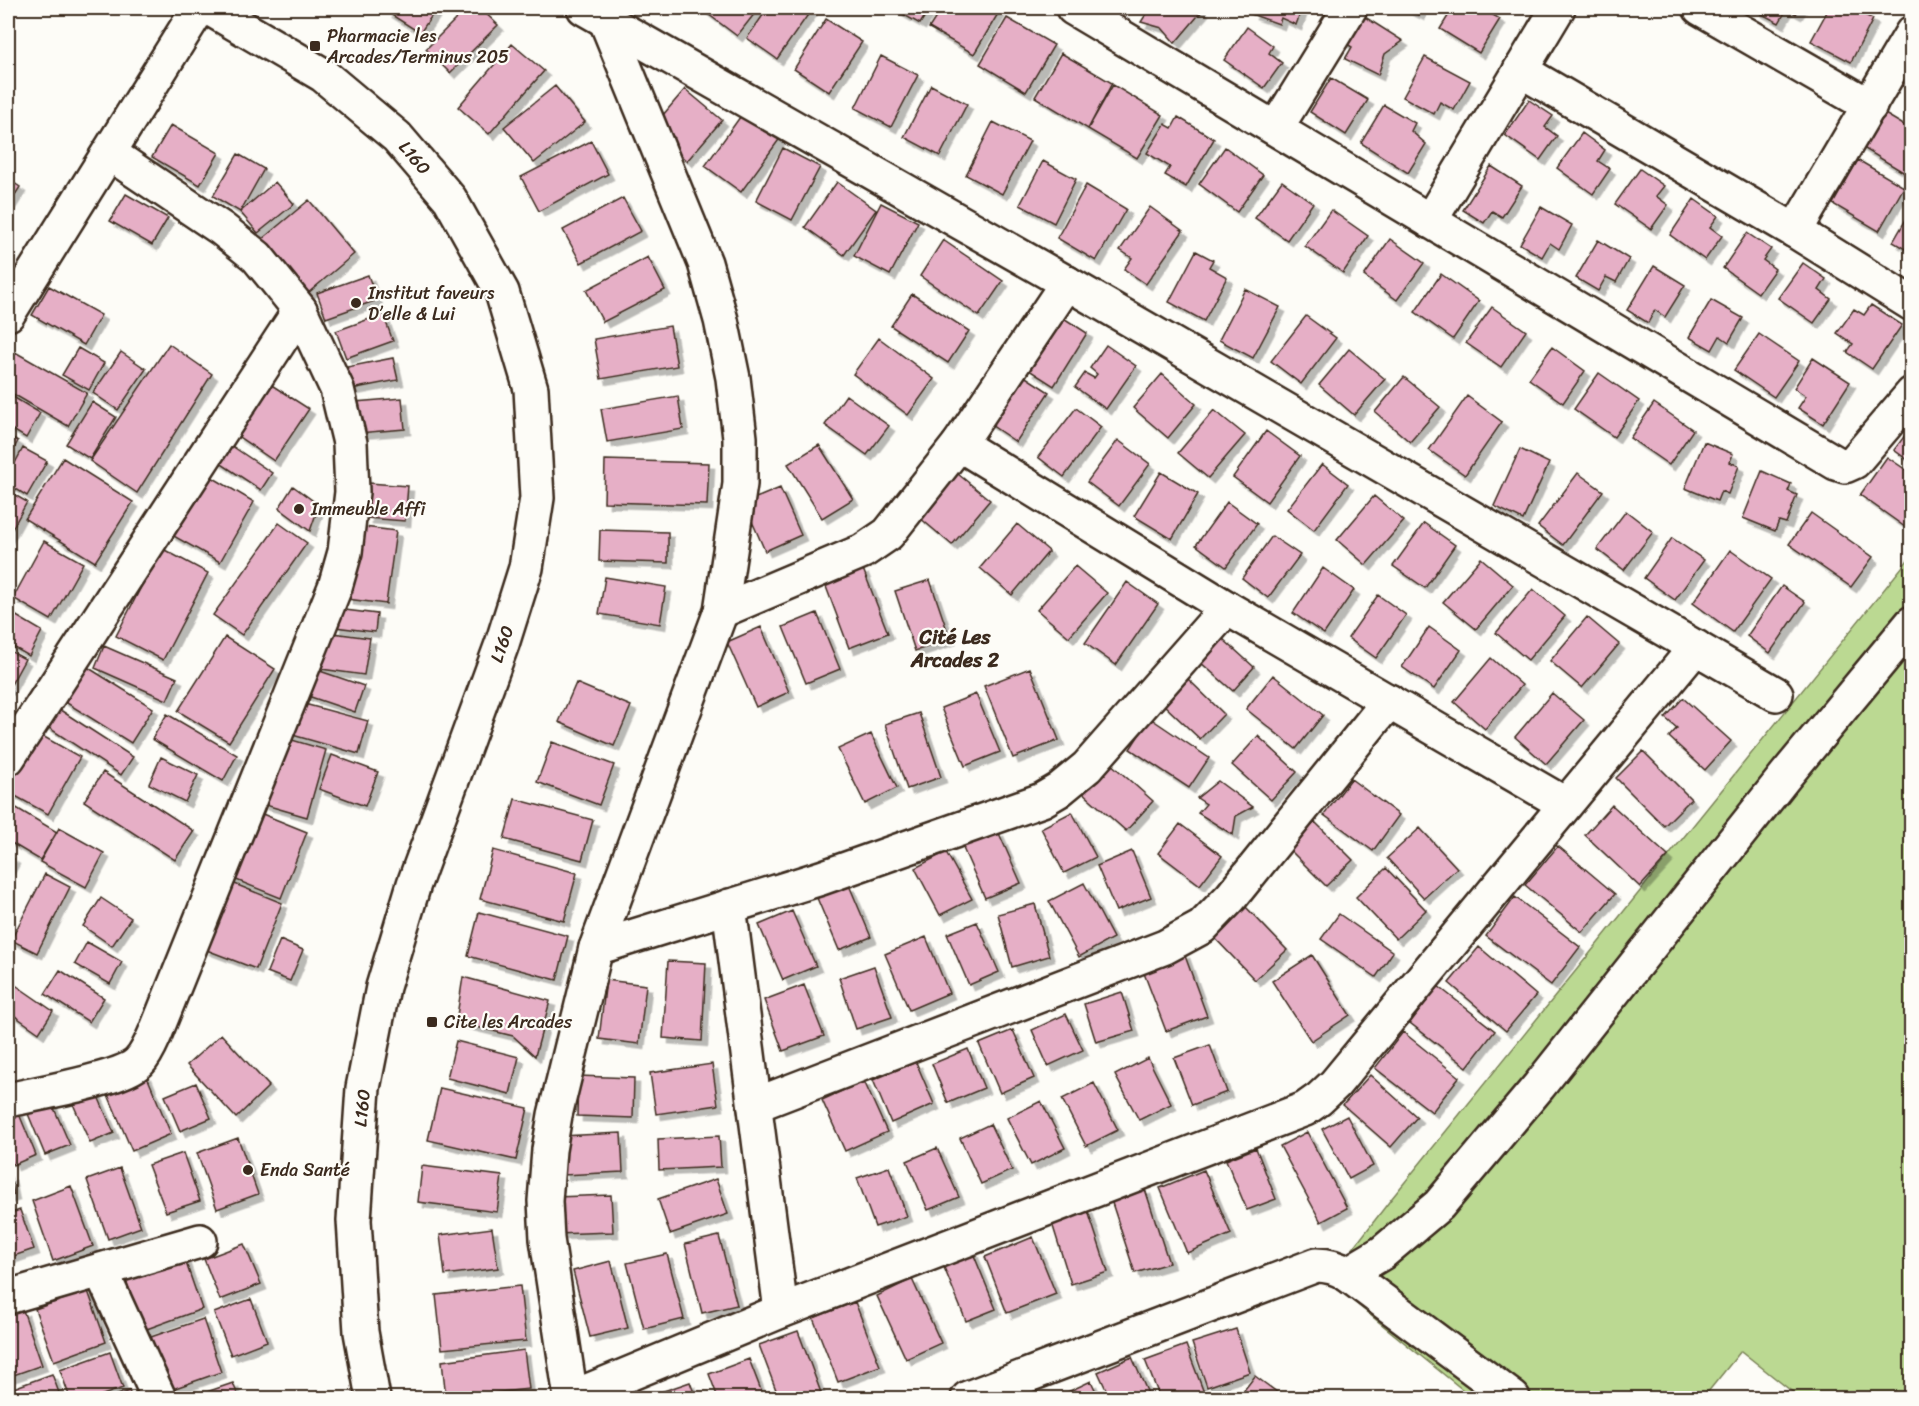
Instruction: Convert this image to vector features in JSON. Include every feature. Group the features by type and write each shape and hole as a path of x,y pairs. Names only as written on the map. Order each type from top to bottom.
{"street":[{"path":"8,314 199,8"},
{"name":"L160","path":"209,8 323,75 397,137 450,199 502,292 531,389 537,498 525,568 502,644 414,884 384,987 363,1088 354,1220 361,1332 373,1398"},
{"path":"1073,8 1116,19 1276,128 1836,463 1845,466 1854,462 1911,394"},
{"path":"1276,128 1350,8"},
{"path":"1430,221 1557,8"},
{"path":"1700,8 1870,106"},
{"path":"595,14 1067,283 1776,694"},
{"path":"595,14 705,263 734,378 740,438 740,484 721,611 596,948 555,1115 545,1201 548,1239 571,1398 781,1311 1305,1109 1335,1084 1696,647"},
{"path":"1796,231 1911,33"},
{"path":"1520,70 1796,231 1911,304"},
{"path":"8,1100 111,1076 131,1068 144,1056 155,1034 335,587 345,552 351,502 350,443 337,389 300,310 256,257 222,229 109,153"},
{"path":"721,611 863,551 880,541 897,525 959,444 1067,283"},
{"path":"8,758 300,310"},
{"path":"959,444 1227,608 1565,804"},
{"path":"596,948 821,878 1042,800 1059,790 1087,767 1227,608"},
{"path":"1347,1274 1382,1253 1439,1205 1539,1086 1911,623"},
{"path":"755,1105 1165,947 1202,927 1238,887 1389,701"},
{"path":"729,906 781,1311"},
{"path":"8,1297 200,1241"},
{"path":"968,1398 1316,1265 1328,1265 1347,1274 1514,1398"},
{"path":"101,1271 159,1398"}],"green space":[{"path":"1911,556 1911,1398 1800,1398 1741,1351 1703,1398 1473,1398 1328,1281 1392,1198"}],"building":[{"path":"390,8 437,8 420,33 387,12"},
{"path":"467,8 480,8 498,25 450,73 426,49"},
{"path":"700,8 759,8 737,36"},
{"path":"768,8 812,9 777,59 747,38"},
{"path":"892,8 930,8 920,24"},
{"path":"942,8 991,8 999,12 974,54 929,28"},
{"path":"1150,8 1201,8 1203,10 1175,43 1162,28 1141,22"},
{"path":"1254,8 1302,8 1296,25 1281,18 1279,24 1251,14"},
{"path":"1404,8 1421,8 1419,15"},
{"path":"1453,8 1481,8 1500,19 1479,53 1440,29"},
{"path":"1758,8 1800,8 1796,14 1787,9 1779,23 1756,11"},
{"path":"1829,8 1850,8 1873,19 1851,62 1811,41"},
{"path":"1357,12 1403,41 1385,54 1378,75 1345,59 1352,47 1337,38"},
{"path":"1007,18 1054,45 1026,92 980,64"},
{"path":"826,19 862,42 829,92 794,69"},
{"path":"1247,27 1273,46 1269,53 1282,63 1264,88 1224,60"},
{"path":"512,44 544,71 489,134 458,107"},
{"path":"1061,53 1112,83 1088,129 1035,97"},
{"path":"881,56 918,75 891,127 855,108"},
{"path":"1425,57 1470,81 1454,110 1440,102 1434,114 1403,97"},
{"path":"1912,67 1912,91 1901,85"},
{"path":"1331,78 1368,100 1346,135 1310,112"},
{"path":"931,85 967,104 940,156 904,137"},
{"path":"1113,85 1163,115 1137,158 1088,129"},
{"path":"555,86 585,122 534,163 504,127"},
{"path":"685,89 722,120 687,161 668,145 675,138 657,122"},
{"path":"1529,100 1553,116 1545,127 1557,136 1540,160 1505,135"},
{"path":"1384,105 1415,123 1411,131 1426,144 1408,173 1361,143"},
{"path":"745,110 781,137 741,192 705,166"},
{"path":"1880,111 1912,130 1912,170 1908,175 1860,146"},
{"path":"1178,117 1214,139 1186,187 1165,175 1170,167 1147,153 1165,124 1172,128"},
{"path":"993,122 1030,141 1002,194 966,175"},
{"path":"171,125 219,153 200,185 152,157"},
{"path":"1582,133 1605,150 1598,161 1610,169 1593,194 1557,168"},
{"path":"591,141 608,174 539,211 521,177"},
{"path":"1225,147 1263,175 1237,212 1199,184"},
{"path":"783,148 820,167 792,220 756,201"},
{"path":"238,154 264,169 240,212 213,196"},
{"path":"1858,160 1904,187 1879,231 1833,204"},
{"path":"1043,161 1076,179 1054,223 1020,205"},
{"path":"1491,166 1522,186 1502,217 1492,211 1484,223 1463,210"},
{"path":"1640,169 1664,186 1656,196 1668,205 1651,229 1615,204"},
{"path":"8,179 20,187 8,206"},
{"path":"1282,181 1313,203 1287,240 1255,218"},
{"path":"275,182 294,204 258,233 240,212"},
{"path":"837,182 876,210 844,255 805,227"},
{"path":"1086,185 1126,209 1096,261 1057,238"},
{"path":"126,194 168,218 152,245 110,221"},
{"path":"623,198 641,231 581,263 563,230"},
{"path":"1694,199 1718,216 1710,227 1722,236 1705,260 1670,235"},
{"path":"309,200 354,254 307,294 261,240"},
{"path":"881,203 918,222 890,275 854,256"},
{"path":"1150,207 1183,231 1146,284 1124,269 1132,258 1120,250"},
{"path":"1541,207 1572,225 1559,249 1550,243 1542,257 1520,244"},
{"path":"1912,209 1912,253 1893,242"},
{"path":"1331,210 1368,236 1343,273 1305,246"},
{"path":"1747,233 1771,249 1763,260 1775,269 1758,293 1723,268"},
{"path":"1390,239 1424,263 1397,300 1364,276"},
{"path":"943,240 1003,281 979,316 920,276"},
{"path":"1598,240 1629,259 1616,282 1606,277 1598,291 1576,278"},
{"path":"1196,251 1213,260 1209,267 1227,277 1204,321 1169,302"},
{"path":"648,257 665,290 603,322 586,290"},
{"path":"1803,263 1826,279 1819,290 1831,299 1814,323 1778,298"},
{"path":"1654,266 1685,285 1665,317 1655,310 1648,323 1627,310"},
{"path":"1441,274 1479,301 1453,339 1415,312"},
{"path":"368,275 377,300 326,318 317,293"},
{"path":"49,286 101,315 84,345 32,315"},
{"path":"1245,289 1280,307 1253,358 1219,340"},
{"path":"912,294 969,331 948,363 891,326"},
{"path":"1711,300 1743,318 1729,342 1720,336 1712,350 1689,337"},
{"path":"1871,305 1902,325 1872,369 1847,352 1853,344 1837,333 1854,309 1864,315"},
{"path":"1492,307 1526,331 1501,367 1466,343"},
{"path":"383,314 393,341 346,358 336,331"},
{"path":"1306,316 1336,338 1301,384 1271,361"},
{"path":"1062,317 1087,333 1054,386 1029,370"},
{"path":"670,326 677,366 601,379 594,339"},
{"path":"1759,334 1799,361 1774,397 1734,370"},
{"path":"879,338 934,379 908,415 853,374"},
{"path":"169,344 212,374 137,493 90,461"},
{"path":"1106,345 1136,366 1106,409 1075,387 1085,373 1094,378 1097,374 1090,368"},
{"path":"1552,347 1585,371 1563,403 1529,379"},
{"path":"78,348 104,363 89,390 62,375"},
{"path":"1349,349 1385,379 1354,415 1319,385"},
{"path":"15,352 87,393 68,426 8,391 8,364"},
{"path":"121,352 146,369 118,410 93,393"},
{"path":"393,358 398,380 351,389 347,367"},
{"path":"1813,358 1850,382 1823,424 1798,408 1806,396 1794,388"},
{"path":"1018,372 1049,392 1016,442 985,421"},
{"path":"1599,373 1639,401 1614,437 1574,409"},
{"path":"1162,374 1196,404 1168,438 1133,408"},
{"path":"1404,377 1440,407 1410,442 1375,412"},
{"path":"270,384 309,409 274,461 236,435"},
{"path":"8,394 40,413 26,438 8,427"},
{"path":"846,395 889,426 867,455 825,425"},
{"path":"678,396 683,429 607,442 601,409"},
{"path":"1467,396 1502,422 1465,475 1429,450"},
{"path":"402,398 405,429 358,433 355,402"},
{"path":"92,402 116,417 90,459 66,444"},
{"path":"1654,403 1693,430 1669,465 1630,438"},
{"path":"1076,408 1101,427 1064,477 1038,457"},
{"path":"1214,410 1245,435 1208,478 1178,453"},
{"path":"1912,426 1912,463 1894,450"},
{"path":"1266,431 1300,456 1267,502 1233,477"},
{"path":"8,435 18,441 8,459"},
{"path":"1118,440 1150,464 1119,506 1087,482"},
{"path":"1704,442 1733,454 1730,462 1739,466 1728,494 1721,491 1717,501 1685,488"},
{"path":"229,444 272,473 261,490 217,461"},
{"path":"819,445 853,499 822,518 788,464"},
{"path":"23,448 47,461 27,496 8,484 8,476"},
{"path":"1520,449 1549,463 1523,520 1494,506"},
{"path":"1887,457 1912,474 1912,518 1905,527 1860,495"},
{"path":"63,458 133,502 95,562 25,519"},
{"path":"605,460 709,463 707,505 604,502"},
{"path":"1322,464 1348,484 1314,530 1287,509"},
{"path":"1762,471 1791,484 1788,491 1797,495 1786,523 1779,521 1775,531 1743,518"},
{"path":"1161,472 1198,494 1172,539 1134,516"},
{"path":"205,473 254,502 220,562 170,534"},
{"path":"1578,473 1603,491 1563,545 1538,526"},
{"path":"958,474 990,500 952,545 920,518"},
{"path":"369,483 408,486 405,521 367,518"},
{"name":"Immeuble Affi","path":"293,486 316,503 317,511 310,531 279,508"},
{"path":"780,488 801,535 765,551 744,503"},
{"path":"8,491 27,502 8,536"},
{"path":"1374,496 1404,521 1366,565 1337,540"},
{"path":"1227,502 1257,524 1226,567 1196,545"},
{"path":"1626,511 1653,532 1624,570 1597,549"},
{"path":"1811,513 1873,557 1851,587 1789,544"},
{"path":"279,523 307,543 242,635 213,615"},
{"path":"1424,523 1455,545 1425,588 1393,566"},
{"path":"1017,524 1049,551 1012,595 980,568"},
{"path":"356,526 396,531 386,604 347,599"},
{"path":"600,530 668,532 668,563 599,561"},
{"path":"1272,536 1300,555 1268,598 1242,578"},
{"path":"1672,538 1704,560 1675,600 1644,578"},
{"path":"44,541 83,563 51,620 13,598"},
{"path":"161,548 208,573 163,660 116,636"},
{"path":"1730,550 1771,579 1733,632 1693,603"},
{"path":"1481,558 1513,585 1476,629 1443,602"},
{"path":"1075,566 1107,593 1069,637 1037,610"},
{"path":"1323,568 1354,590 1324,634 1293,613"},
{"path":"863,569 888,633 849,648 825,584"},
{"path":"605,577 666,587 660,624 599,614"},
{"path":"930,580 950,639 915,651 895,591"},
{"path":"1127,582 1158,604 1116,665 1085,643"},
{"path":"1782,586 1805,602 1770,653 1747,636"},
{"path":"1533,589 1565,616 1528,660 1496,633"},
{"path":"1378,595 1406,615 1376,658 1348,638"},
{"path":"337,609 377,614 375,632 335,627"},
{"path":"8,611 42,631 29,656 8,644"},
{"path":"817,613 840,669 806,683 783,627"},
{"path":"1587,617 1619,644 1582,688 1550,661"},
{"path":"761,627 789,692 756,707 727,642"},
{"path":"1429,627 1461,650 1434,689 1402,667"},
{"path":"1213,630 1254,667 1233,691 1191,654"},
{"path":"318,631 370,638 364,675 314,668"},
{"path":"225,637 275,669 229,742 178,711"},
{"path":"104,646 177,678 167,700 95,668"},
{"path":"8,650 25,659 8,690"},
{"path":"1491,658 1522,685 1485,729 1454,702"},
{"path":"84,665 153,708 131,743 62,700"},
{"path":"311,668 364,686 355,712 302,694"},
{"path":"1030,668 1059,740 1013,758 984,686"},
{"path":"1273,675 1323,715 1296,749 1246,709"},
{"path":"1188,679 1224,714 1200,739 1164,705"},
{"path":"576,683 631,706 614,746 559,722"},
{"path":"1552,693 1584,720 1546,764 1515,737"},
{"path":"976,694 1000,752 965,766 941,708"},
{"path":"1683,698 1731,741 1705,770 1669,737 1677,728 1665,718"},
{"path":"297,702 368,721 359,754 289,734"},
{"path":"51,704 133,757 121,775 40,722"},
{"path":"919,713 941,777 907,789 885,724"},
{"path":"167,714 237,755 223,781 152,739"},
{"path":"1150,718 1209,758 1189,788 1130,749"},
{"path":"30,729 80,757 48,814 8,792 8,771"},
{"path":"871,734 897,788 865,804 838,749"},
{"path":"1258,736 1297,772 1271,800 1232,765"},
{"path":"282,737 326,750 307,817 262,804"},
{"path":"552,742 614,765 599,805 537,782"},
{"path":"1643,751 1691,799 1664,826 1616,778"},
{"path":"332,755 378,772 365,806 319,789"},
{"path":"161,757 198,775 185,802 149,784"},
{"path":"1109,762 1153,801 1126,831 1082,792"},
{"path":"103,772 194,831 175,860 84,801"},
{"path":"1351,779 1399,815 1373,851 1324,815"},
{"path":"1218,781 1253,807 1236,816 1233,835 1198,813 1206,804 1197,798"},
{"path":"515,799 593,820 582,860 504,839"},
{"path":"8,803 57,832 40,860 8,841"},
{"path":"1612,805 1668,856 1640,887 1585,835"},
{"path":"255,811 307,832 281,898 229,877"},
{"path":"1072,812 1096,857 1064,873 1041,828"},
{"path":"1315,822 1353,860 1326,886 1289,849"},
{"path":"1180,824 1222,856 1200,885 1158,853"},
{"path":"59,828 104,853 86,887 40,862"},
{"path":"1420,828 1457,868 1424,898 1387,858"},
{"path":"998,831 1021,883 985,898 962,846"},
{"path":"1558,846 1615,894 1582,932 1525,885"},
{"path":"493,850 577,873 564,921 480,899"},
{"path":"1132,851 1151,897 1116,911 1097,866"},
{"path":"946,852 972,899 940,915 915,868"},
{"path":"8,855 14,859 8,870"},
{"path":"1386,868 1426,910 1396,939 1356,897"},
{"path":"45,874 70,887 37,953 11,940"},
{"path":"230,882 282,903 256,969 204,949"},
{"path":"1084,883 1113,938 1079,957 1049,901"},
{"path":"849,885 871,937 839,950 817,898"},
{"path":"1515,897 1580,947 1551,985 1486,936"},
{"path":"101,898 131,918 112,946 83,926"},
{"path":"1035,904 1049,956 1012,967 998,914"},
{"path":"1244,905 1287,950 1255,980 1212,935"},
{"path":"792,911 816,966 783,980 759,925"},
{"path":"479,912 568,936 557,980 468,956"},
{"path":"1339,914 1393,952 1376,977 1321,939"},
{"path":"977,922 999,972 969,985 947,934"},
{"path":"926,937 949,993 909,1010 885,954"},
{"path":"280,940 303,950 290,981 267,972"},
{"path":"87,942 122,962 110,984 75,964"},
{"path":"1479,947 1536,995 1506,1031 1449,983"},
{"path":"1184,953 1207,1016 1166,1031 1142,968"},
{"path":"1312,955 1350,1015 1311,1041 1272,981"},
{"path":"668,961 706,963 702,1041 663,1038"},
{"path":"874,966 892,1017 856,1029 839,978"},
{"path":"60,970 104,998 89,1022 45,994"},
{"path":"463,977 550,1001 535,1056 513,1036 456,1022"},
{"path":"606,980 646,985 639,1044 599,1039"},
{"path":"14,984 53,1011 39,1033 8,1011 8,994"},
{"path":"804,985 824,1036 783,1051 764,1000"},
{"path":"1438,986 1495,1031 1467,1067 1410,1023"},
{"path":"1122,992 1134,1031 1096,1042 1084,1004"},
{"path":"1066,1014 1083,1050 1048,1066 1032,1030"},
{"path":"1013,1030 1034,1078 1000,1093 979,1044"},
{"path":"1403,1032 1459,1077 1432,1112 1375,1068"},
{"path":"221,1034 269,1086 236,1118 187,1065"},
{"path":"456,1041 519,1057 510,1094 447,1078"},
{"path":"1210,1045 1227,1092 1192,1105 1174,1058"},
{"path":"968,1049 984,1088 948,1103 932,1064"},
{"path":"1148,1058 1171,1104 1139,1120 1115,1075"},
{"path":"916,1062 934,1104 891,1123 873,1080"},
{"path":"712,1064 718,1105 656,1114 650,1073"},
{"path":"146,1074 171,1134 132,1151 106,1090"},
{"path":"1370,1075 1417,1117 1391,1147 1343,1105"},
{"path":"578,1076 634,1078 633,1118 577,1116"},
{"path":"864,1081 887,1132 845,1151 822,1100"},
{"path":"196,1083 211,1118 180,1131 165,1096"},
{"path":"1094,1083 1118,1130 1086,1146 1062,1099"},
{"path":"94,1087 114,1133 90,1143 70,1097"},
{"path":"440,1088 528,1108 516,1160 428,1140"},
{"path":"50,1099 70,1145 45,1155 26,1109"},
{"path":"1041,1101 1065,1148 1031,1165 1007,1118"},
{"path":"17,1109 36,1155 13,1165 8,1152 8,1113"},
{"path":"1347,1116 1373,1166 1349,1179 1322,1129"},
{"path":"990,1124 1012,1170 981,1184 960,1138"},
{"path":"1307,1132 1347,1208 1321,1222 1280,1146"},
{"path":"621,1133 623,1172 563,1175 561,1136"},
{"path":"719,1136 721,1167 659,1170 658,1139"},
{"path":"238,1138 258,1194 217,1209 197,1153"},
{"path":"937,1148 959,1197 928,1210 907,1161"},
{"path":"1256,1148 1276,1199 1247,1210 1226,1160"},
{"path":"183,1153 200,1201 166,1212 148,1165"},
{"path":"422,1166 502,1176 497,1212 418,1202"},
{"path":"889,1167 907,1216 875,1227 857,1178"},
{"path":"120,1168 141,1227 108,1239 87,1180"},
{"path":"1204,1170 1231,1234 1187,1253 1160,1188"},
{"path":"10,1175 14,1195 8,1197 8,1176"},
{"path":"716,1179 728,1214 670,1234 658,1199"},
{"path":"71,1186 93,1246 53,1261 32,1201"},
{"path":"1145,1189 1169,1263 1135,1273 1111,1200"},
{"path":"611,1195 613,1232 556,1234 555,1197"},
{"path":"1087,1208 1108,1272 1071,1284 1051,1220"},
{"path":"20,1210 34,1249 8,1258 8,1214"},
{"path":"492,1228 498,1268 445,1275 440,1235"},
{"path":"719,1236 737,1305 702,1313 685,1244"},
{"path":"1033,1237 1056,1294 1007,1313 985,1257"},
{"path":"244,1244 261,1284 220,1300 204,1259"},
{"path":"971,1248 996,1309 966,1321 941,1260"},
{"path":"667,1254 684,1319 644,1329 627,1263"},
{"path":"184,1257 202,1309 144,1330 125,1277"},
{"path":"611,1261 628,1328 590,1337 573,1271"},
{"path":"912,1279 941,1343 906,1359 877,1296"},
{"path":"520,1286 526,1341 442,1349 436,1295"},
{"path":"88,1291 106,1342 54,1361 35,1309"},
{"path":"251,1299 267,1341 231,1355 214,1313"},
{"path":"855,1302 880,1366 838,1382 813,1318"},
{"path":"23,1310 42,1365 8,1377 8,1316"},
{"path":"203,1319 221,1372 167,1391 148,1338"},
{"path":"1236,1329 1250,1372 1207,1387 1192,1343"},
{"path":"798,1331 823,1398 779,1398 759,1345"},
{"path":"1186,1345 1206,1398 1160,1398 1145,1360"},
{"path":"524,1350 529,1389 446,1398 442,1361"},
{"path":"110,1352 123,1388 94,1398 70,1398 60,1370"},
{"path":"1132,1357 1150,1398 1110,1398 1098,1372"},
{"path":"749,1359 764,1398 718,1398 709,1374"},
{"path":"52,1374 61,1398 11,1398 8,1390"},
{"path":"1255,1376 1285,1398 1238,1398"},
{"path":"1091,1381 1099,1398 1057,1398 1057,1397"},
{"path":"690,1382 696,1398 657,1398 655,1394"},
{"path":"233,1383 239,1398 189,1398"},
{"path":"129,1391 132,1398 109,1398"}],"place":[{"name":"Pharmacie les Arcades/Terminus 205","path":"315,46"},
{"name":"Institut faveurs D’elle & Lui","path":"356,303"},
{"name":"Immeuble Affi","path":"299,509"},
{"name":"Cite les Arcades","path":"432,1022"},
{"name":"Enda Santé","path":"248,1170"}],"district":[{"name":"Cité Les Arcades 2","path":"955,648"}]}
